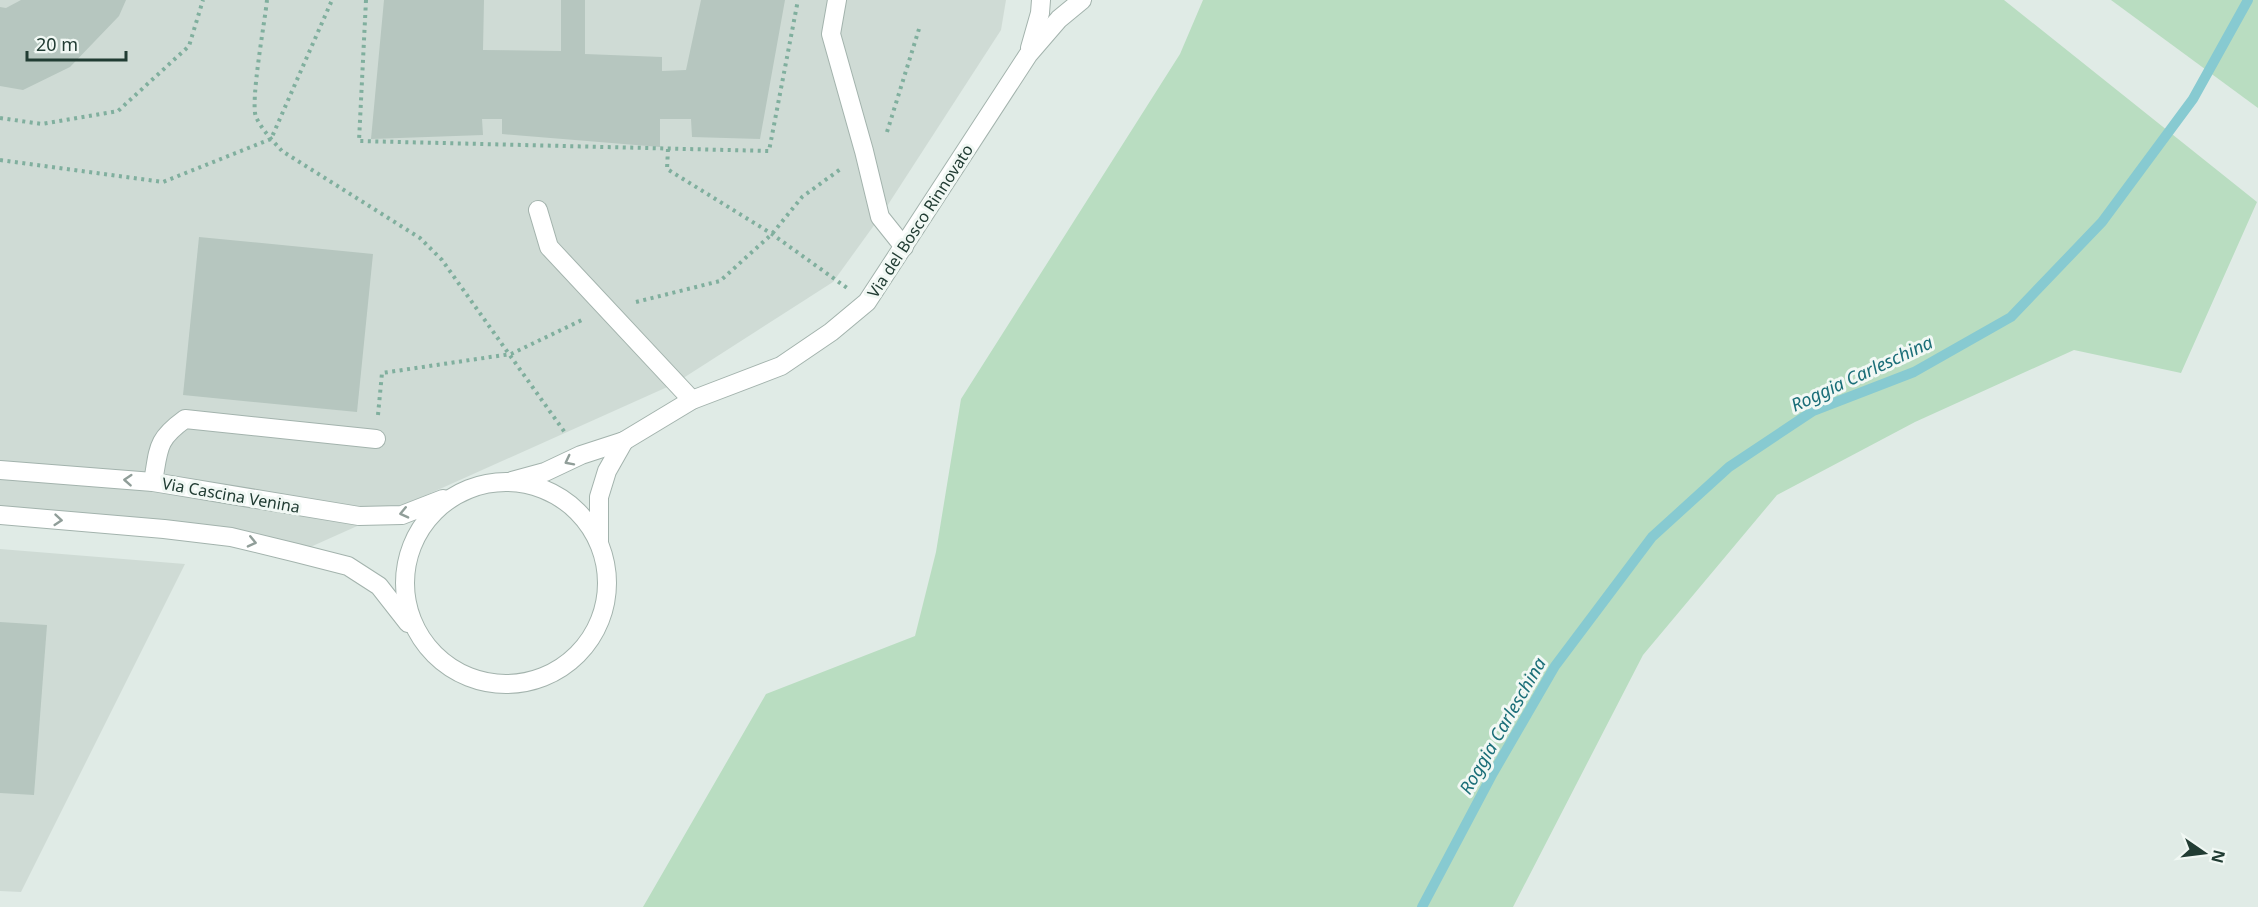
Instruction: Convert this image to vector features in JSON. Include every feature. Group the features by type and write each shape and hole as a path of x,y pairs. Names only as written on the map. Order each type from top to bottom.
{"street":[{"path":"837,0 831,34 880,217 904,247"},
{"name":"Via del Bosco Rinnovato","path":"1028,55 1040,13 1041,0"},
{"name":"Via del Bosco Rinnovato","path":"513,481 545,472 580,455 624,441 693,400 781,366 831,332 867,302 1028,55 1059,19 1082,0"},
{"path":"538,210 549,247 693,400"},
{"path":"153,482 159,446 169,430 186,419 376,439"},
{"name":"Via del Bosco Rinnovato","path":"599,542 599,497 607,471 624,441"},
{"name":"Via Cascina Venina","path":"0,470 153,482 359,516 402,515 458,493"},
{"path":"0,515 231,537 348,567 379,586 422,642 446,666 475,681 508,685 540,679 570,663 592,638 604,608 607,574 599,542 578,511 548,490 513,481 485,484 458,493 431,514 412,543 404,576 407,611 422,642"}],"path":[{"path":"0,118 42,124 118,111 189,46 203,0"},
{"path":"267,0 255,116 282,151 420,238 442,260 511,354 580,455"},
{"path":"0,160 163,182 271,139 332,0"},
{"path":"366,0 359,141 769,151 798,0"},
{"path":"376,439 382,373 511,354 606,309 720,281 772,234 802,197 886,135 919,29"},
{"path":"668,149 667,169 772,234 867,302"}],"shaded area":[{"path":"0,0 1006,0 1001,30 880,217 833,282 674,384 297,553 0,515"},
{"path":"0,549 185,564 21,892 0,891"}],"green space":[{"path":"1203,0 2004,0 2257,202 2181,373 2074,350 1915,422 1777,495 1643,655 1513,907 643,907 766,694 915,636 936,552 961,399 1180,54"},
{"path":"2111,0 2258,0 2258,108"}],"building":[{"path":"21,0 126,0 119,16 70,67 23,90 0,86 0,7 6,8"},
{"path":"384,0 484,0 483,50 561,51 561,0 585,0 585,54 662,57 662,71 686,70 701,0 785,0 760,139 692,137 691,119 660,119 660,147 502,134 502,119 482,119 483,135 371,139"},
{"path":"199,237 373,254 357,412 183,395"},
{"path":"0,622 47,625 34,795 0,793"}],"waterway":[{"name":"Roggia Carleschina","path":"1422,907 1493,773 1555,666 1652,537 1729,467 1813,411 1914,372 2011,317 2102,222 2193,99 2248,0"}]}
